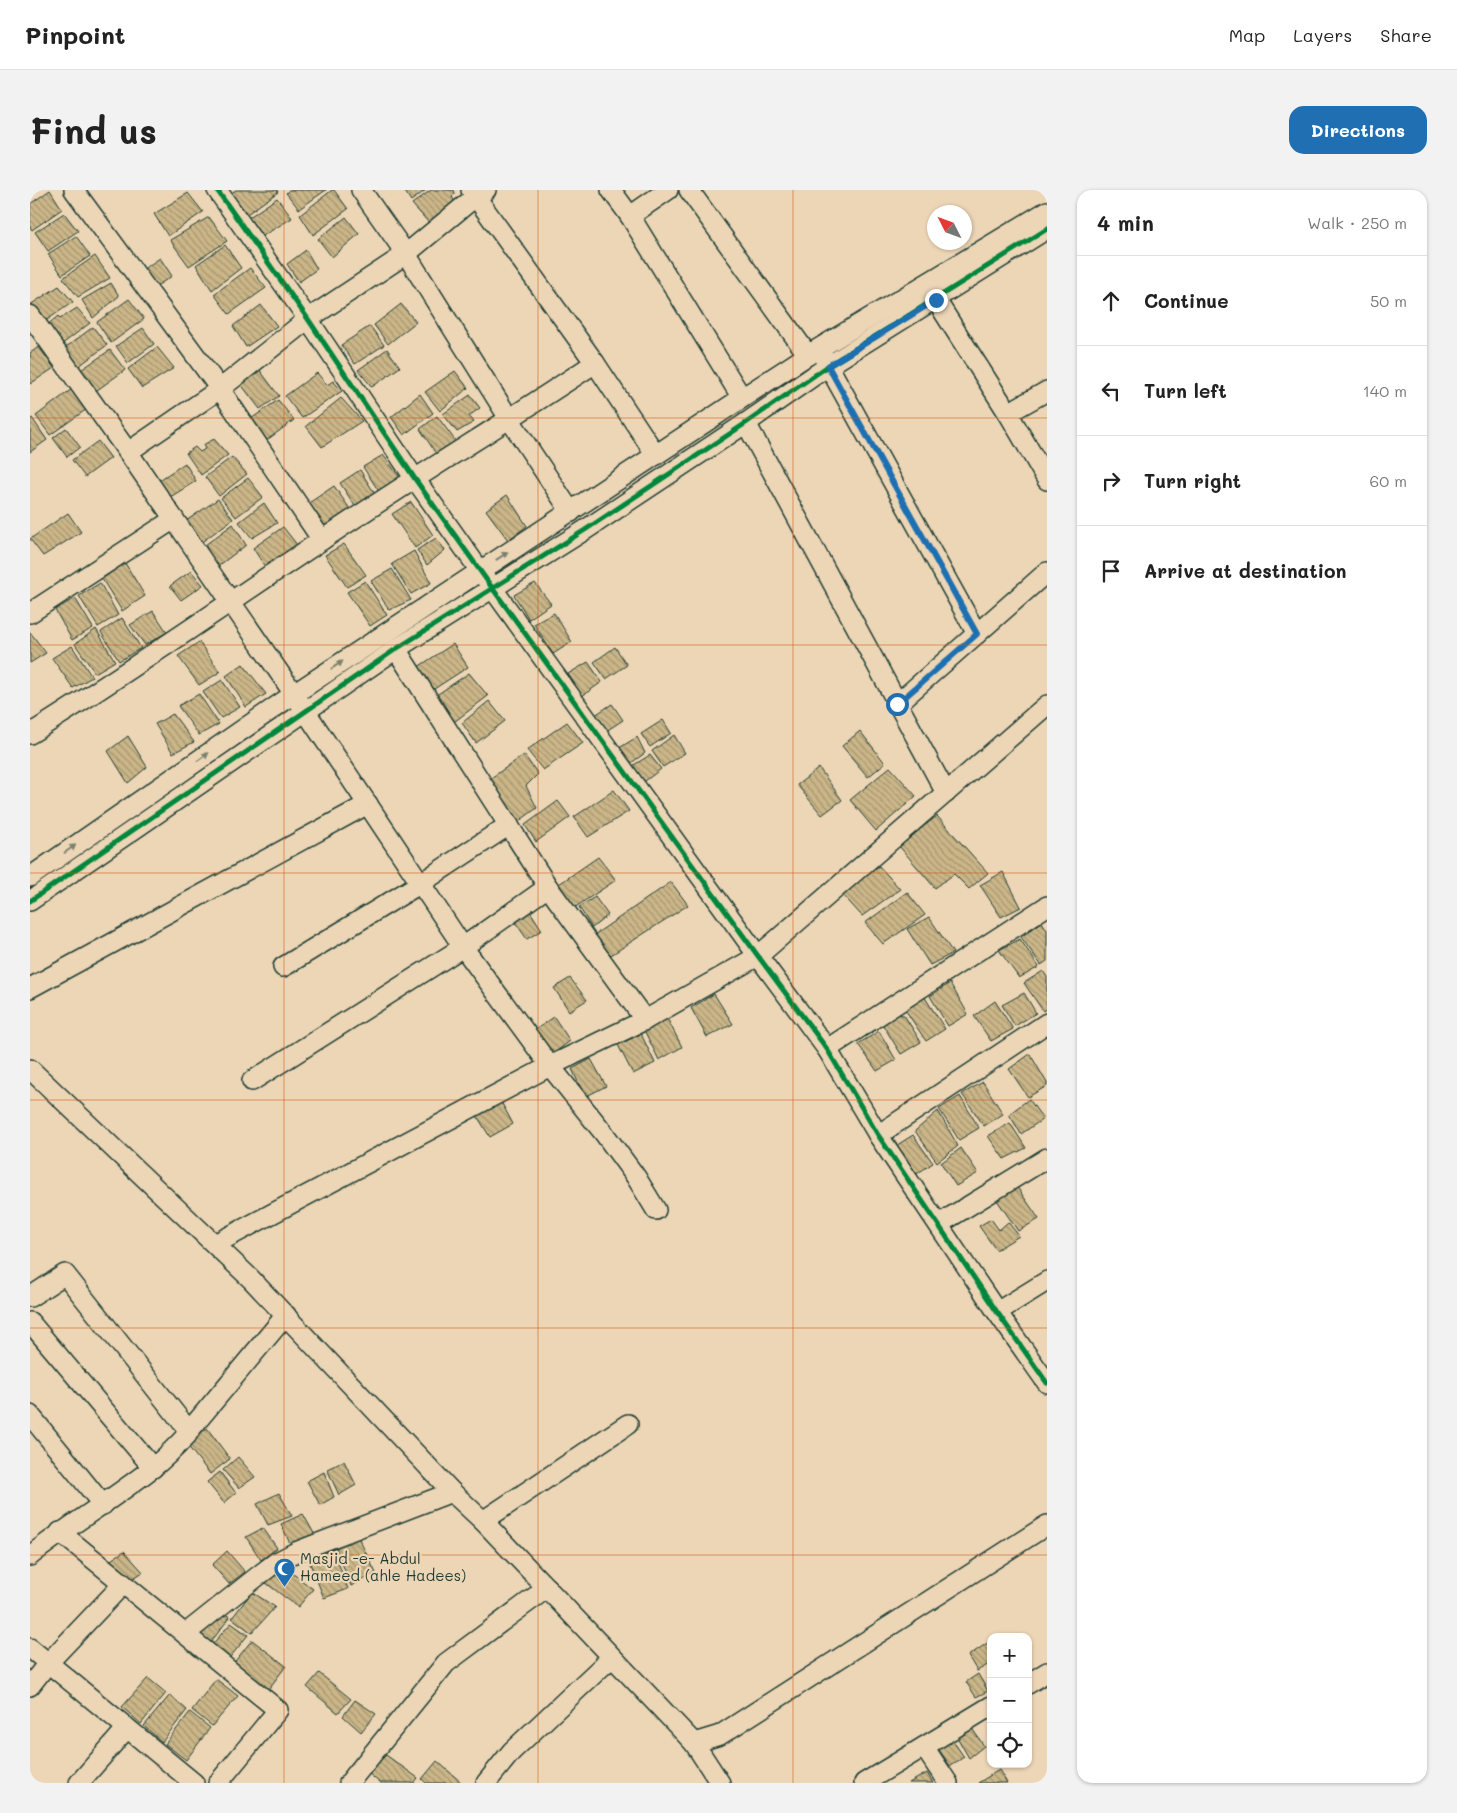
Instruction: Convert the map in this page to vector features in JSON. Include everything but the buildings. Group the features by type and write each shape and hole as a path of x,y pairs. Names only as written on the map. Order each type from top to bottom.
{"street":[{"path":"74,190 220,389 322,540"},
{"path":"217,190 308,319 415,479 493,589 827,1049 878,1135 996,1312 1047,1382"},
{"path":"361,190 406,254 570,512"},
{"path":"611,190 630,216 742,398"},
{"path":"630,216 668,190"},
{"path":"689,190 814,351 828,366 977,634"},
{"path":"128,452 220,389 308,319 406,254 477,192 656,455"},
{"path":"30,877 294,694 742,398 814,351 1047,211"},
{"path":"30,901 396,649 493,589 746,423 828,366 1047,229"},
{"path":"936,300 1008,413 1047,480"},
{"path":"30,315 128,452 305,710 463,947 550,1066 631,1170 656,1210"},
{"path":"30,734 230,603 322,540 510,420 595,363"},
{"path":"1008,413 1047,391"},
{"path":"746,423 946,793"},
{"path":"30,613 174,519"},
{"path":"897,704 1047,572"},
{"path":"396,649 548,887 645,1020"},
{"path":"215,1244 550,1066 645,1020 758,956 1047,706"},
{"path":"30,988 368,804"},
{"path":"283,967 420,883 509,825"},
{"path":"252,1081 463,947 548,887"},
{"path":"827,1049 1047,906"},
{"path":"878,1135 1047,1023"},
{"path":"30,1069 252,1279 452,1492 483,1521 694,1743 720,1783"},
{"path":"939,1224 1047,1158"},
{"path":"30,1297 65,1274 189,1431"},
{"path":"996,1312 1047,1281"},
{"path":"30,1556 60,1532 103,1505 153,1468 187,1435 286,1315"},
{"path":"30,1322 153,1468"},
{"path":"30,1415 103,1505"},
{"path":"483,1521 628,1424"},
{"path":"185,1634 275,1563 298,1551 452,1492"},
{"path":"694,1743 720,1735 1047,1526"},
{"path":"60,1532 278,1710 218,1783"},
{"path":"30,1686 48,1663 123,1584"},
{"path":"349,1783 446,1664 546,1588"},
{"path":"30,1648 194,1783"},
{"path":"486,1783 512,1751 528,1735 612,1657"},
{"path":"864,1783 987,1708"},
{"path":"79,1783 127,1728"},
{"path":"924,1747 948,1783"}],"cycle path":[{"path":"217,190 308,319 415,479 493,589 827,1049 878,1135 1047,1383"},
{"path":"30,901 396,649 585,530 828,366 1047,229"}],"place":[{"name":"Masjid -e- Abdul Hameed (ahle Hadees)","path":"284,1587"}],"route":[{"path":"897,704 977,634 828,366 936,300"}]}
